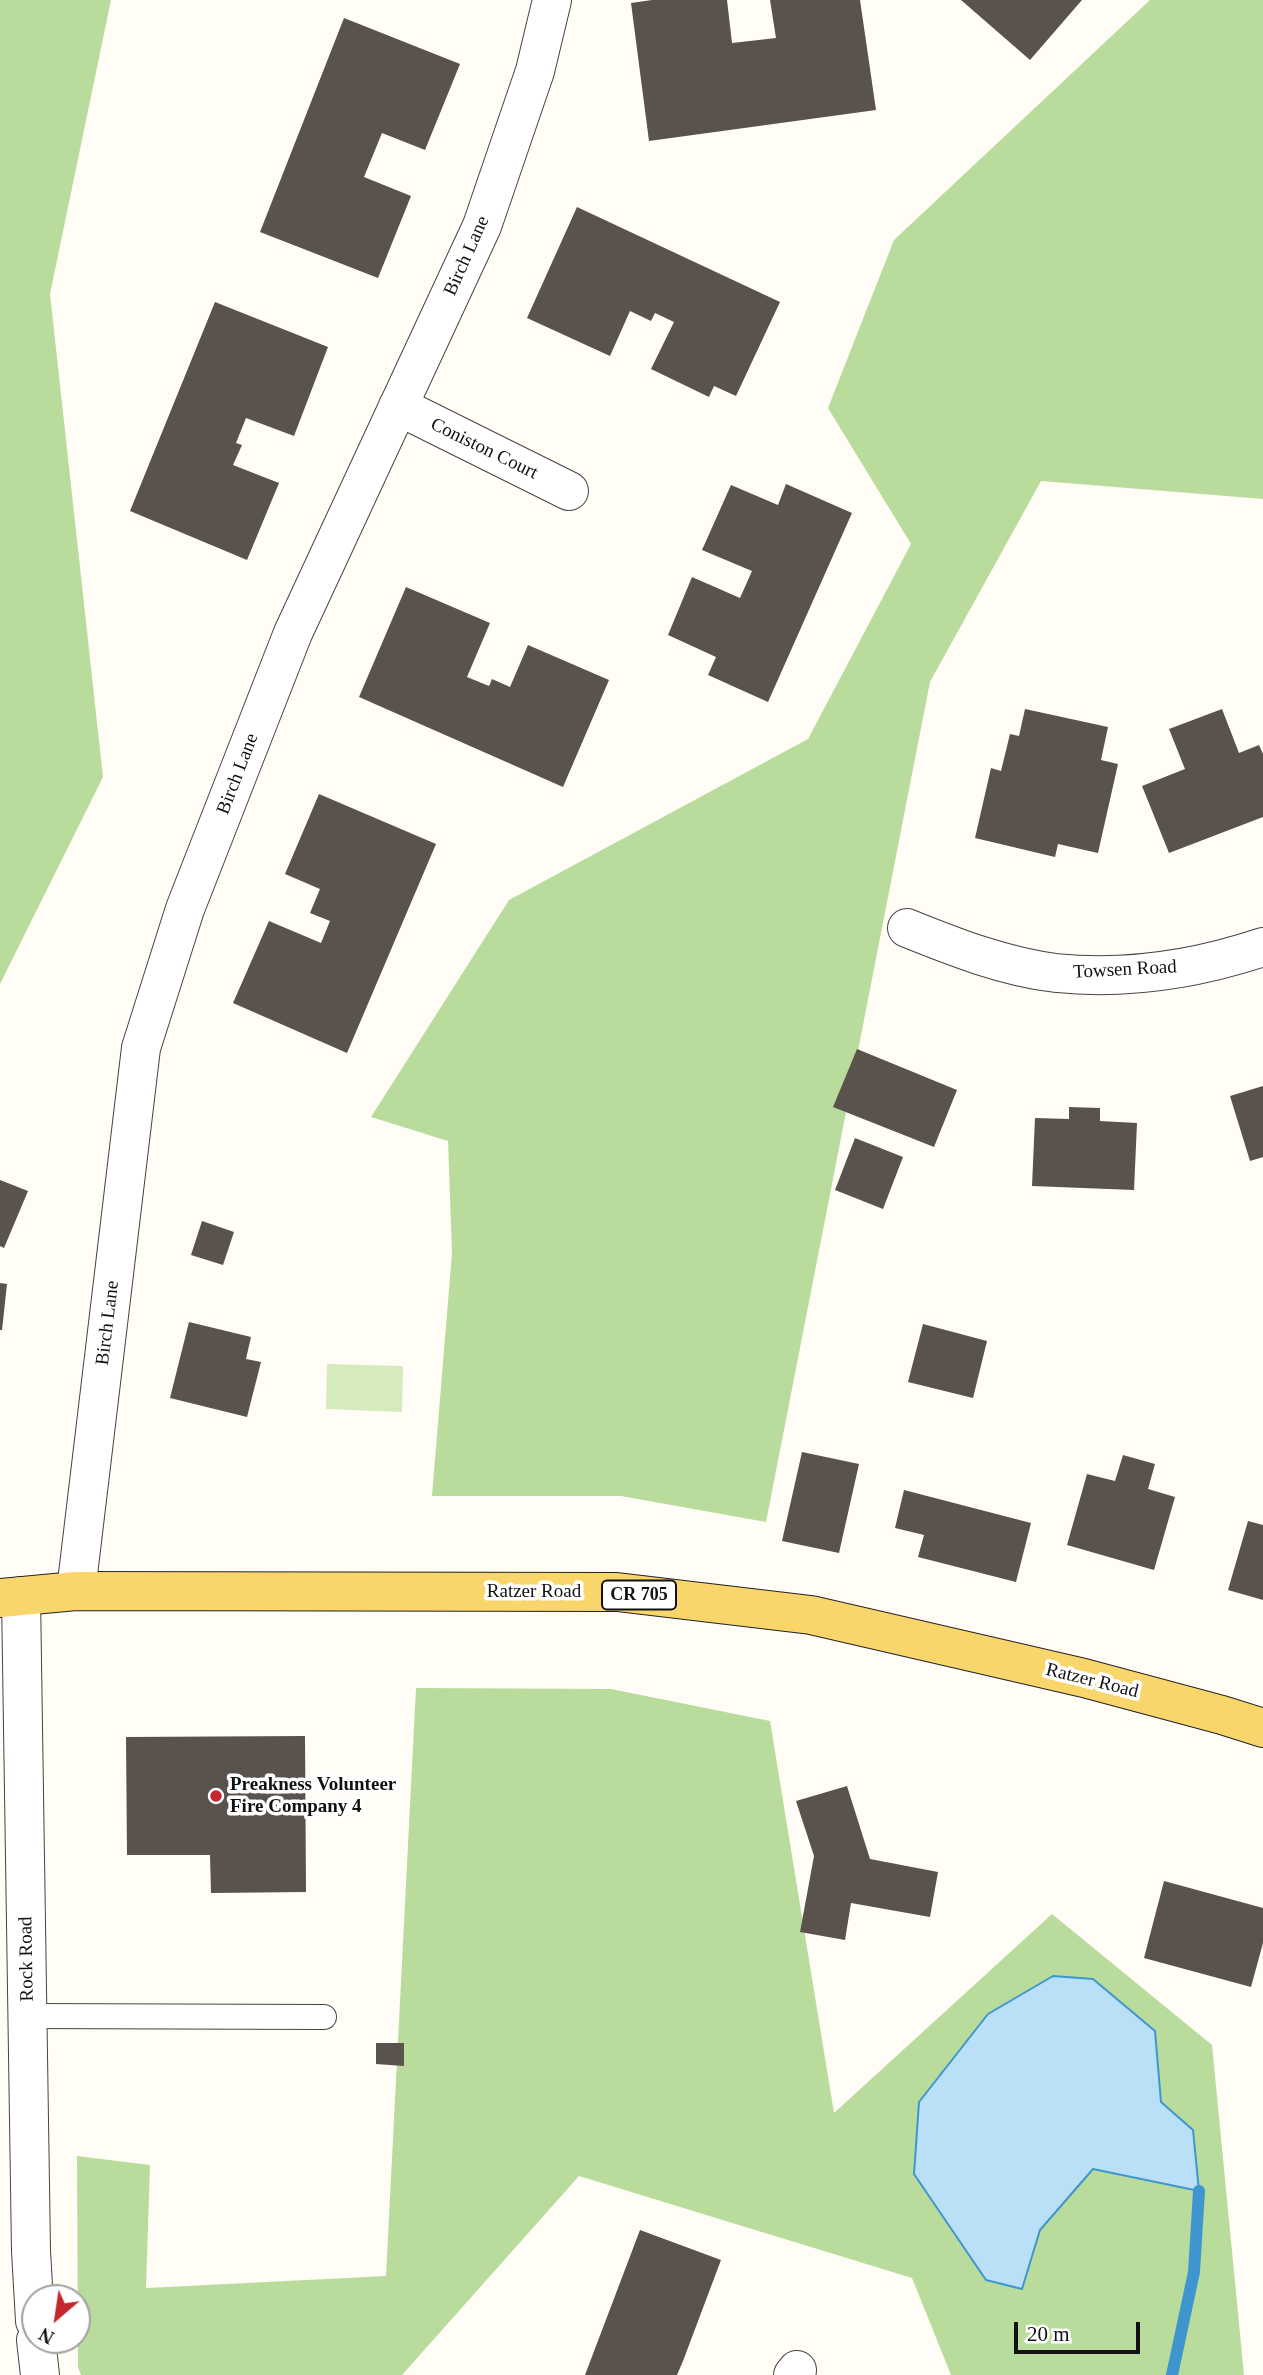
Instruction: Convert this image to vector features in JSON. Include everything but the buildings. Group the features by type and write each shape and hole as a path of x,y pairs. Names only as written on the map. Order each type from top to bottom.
{"main road":[{"name":"Ratzer Road","path":"11,1597 76,1591 617,1592 811,1615 1084,1678 1263,1728"}],"street":[{"name":"Birch Lane","path":"76,1591 141,1048 185,909 293,633 482,226 535,71 552,0"},
{"name":"Coniston Court","path":"398,406 569,491"},
{"name":"Towsen Road","path":"907,928 949,945 1055,973 1105,975 1159,971 1210,962 1263,947"},
{"name":"Rock Road","path":"11,1597 27,2015 33,2284"},
{"path":"38,2354 40,2375"}],"lane":[{"path":"27,2015 324,2017"}],"green space":[{"path":"0,0 111,0 50,294 103,777 0,984"},
{"path":"1150,0 1263,0 1263,499 1041,481 930,682 766,1522 621,1496 432,1496 452,1253 448,1141 371,1117 509,900 808,739 911,544 828,408 894,240"},
{"path":"327,1364 403,1366 402,1412 326,1409"},
{"path":"416,1688 611,1689 770,1721 834,2113 1052,1914 1212,2045 1244,2375 951,2375 912,2278 579,2176 402,2375 81,2375 78,2354 91,2354 91,2284 78,2284 77,2156 150,2165 146,2288 386,2276"}],"water":[{"path":"1053,1976 1093,1979 1155,2031 1161,2102 1193,2130 1199,2191 1093,2169 1040,2230 1022,2289 986,2280 914,2174 919,2102 988,2014"}],"waterway":[{"path":"1172,2375 1194,2272 1199,2191"}],"place":[{"name":"Preakness Volunteer Fire Company 4","path":"216,1796"}]}
